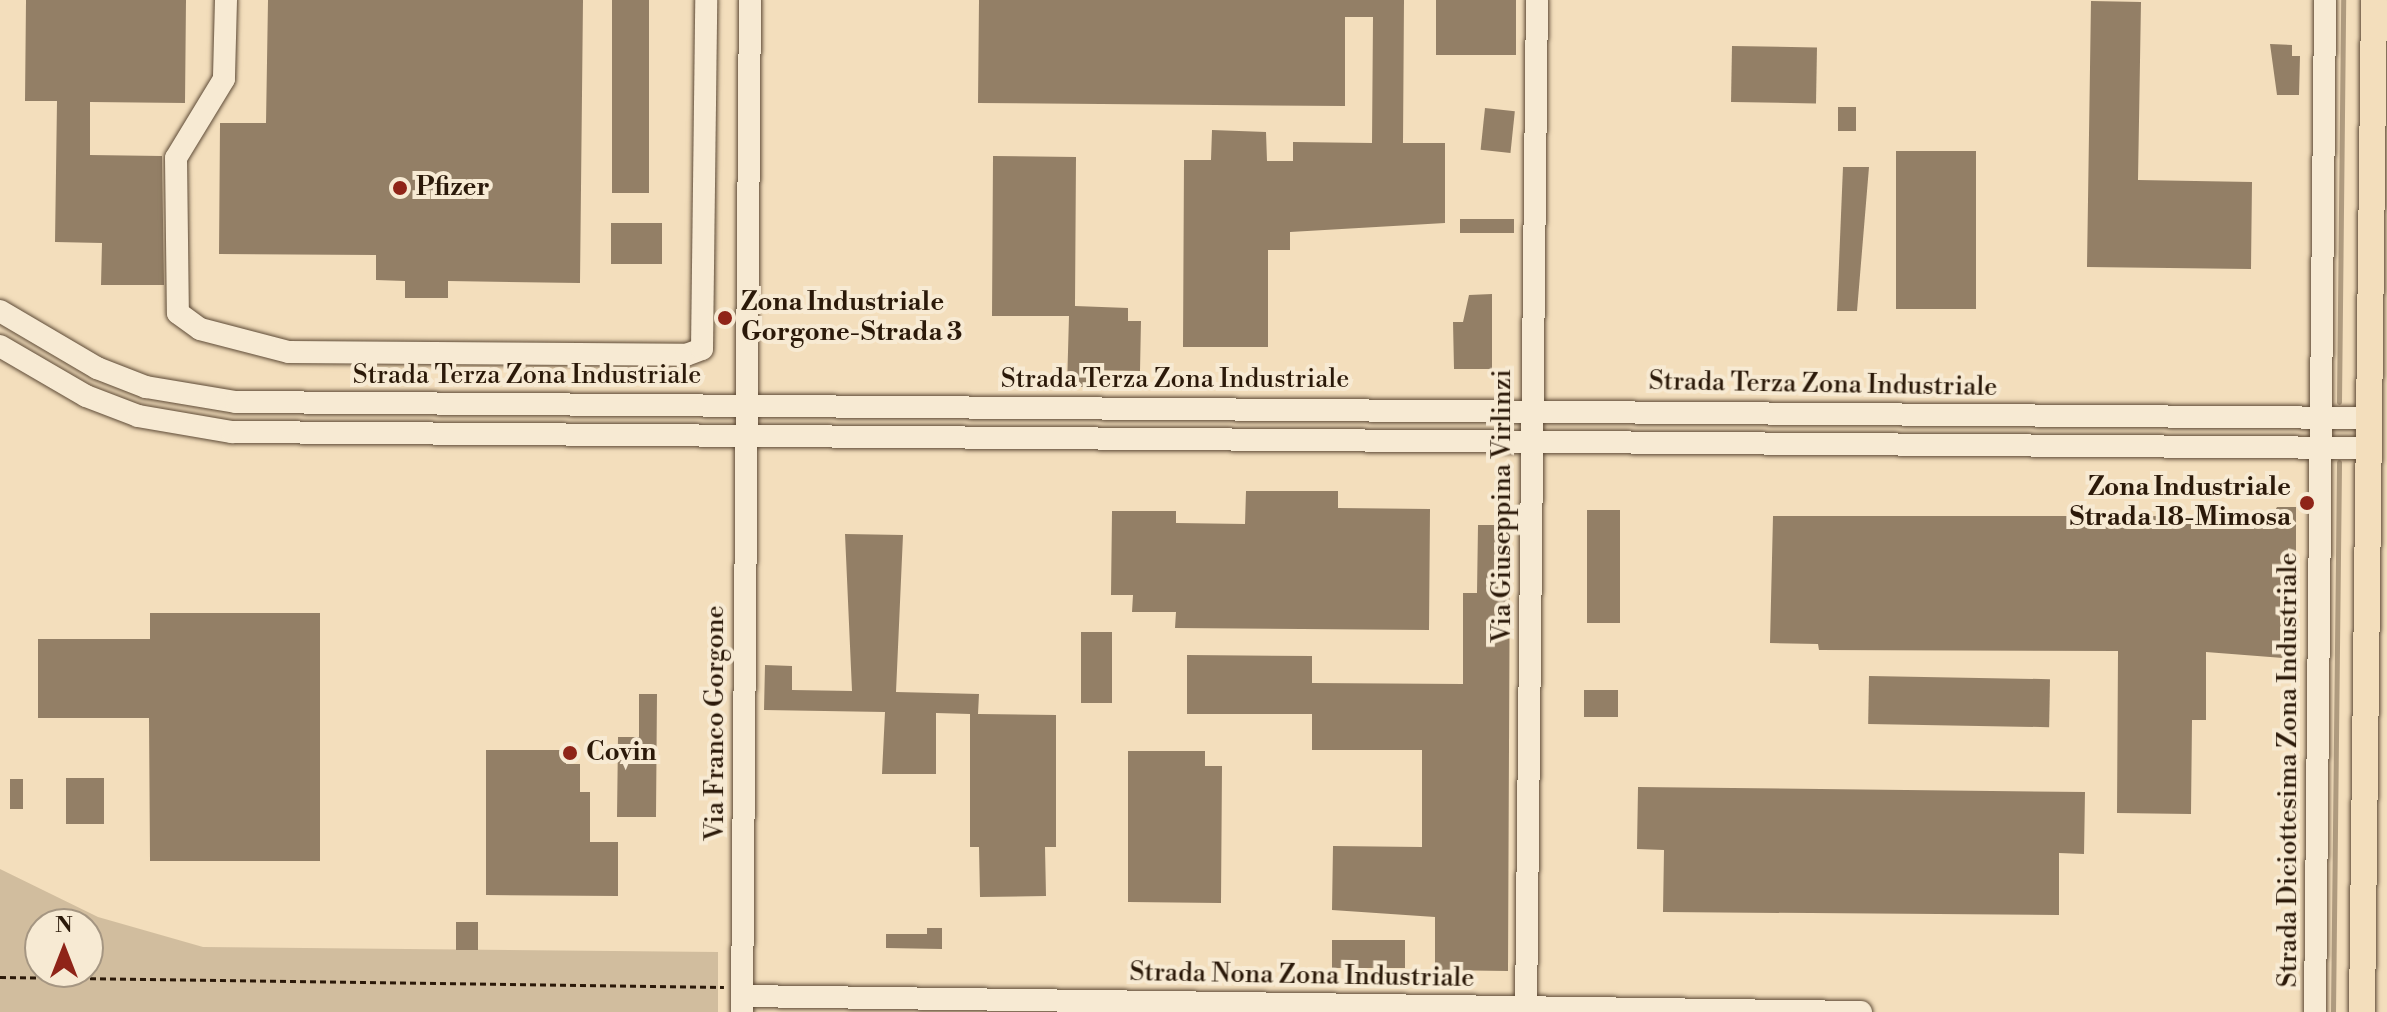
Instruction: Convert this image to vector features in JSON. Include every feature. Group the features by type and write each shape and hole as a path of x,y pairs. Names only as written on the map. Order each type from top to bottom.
{"main road":[{"path":"2362,1012 2369,448 2380,203 2374,0"}],"street":[{"path":"226,0 224,79 176,158 178,313 200,329 289,352 686,355 702,349 706,0"},
{"path":"746,404 750,0"},
{"name":"Via Giuseppina Virlinzi","path":"1526,1010 1537,0"},
{"name":"Strada Diciottesima Zona Industriale","path":"2315,1012 2325,0"},
{"name":"Strada Terza Zona Industriale","path":"0,311 97,368 190,397 2370,418"},
{"path":"0,346 86,396 186,427 745,435 2369,448"},
{"name":"Via Franco Gorgone","path":"742,998 746,404"},
{"name":"Strada Nona Zona Industriale","path":"742,998 1861,1012"}],"path":[{"path":"0,977 742,998"}],"shaded area":[{"path":"0,869 80,908 24,908 24,988 104,988 104,919 203,947 718,952 718,1012 0,1012"}],"building":[{"path":"26,0 186,0 185,103 90,102 90,155 162,156 164,285 101,285 102,243 55,242 57,101 25,101"},
{"name":"Pfizer","path":"268,0 583,0 580,283 448,281 448,298 405,298 405,281 376,280 376,255 219,254 220,123 266,123"},
{"path":"612,0 649,0 649,193 612,193"},
{"path":"979,0 1404,0 1403,143 1445,143 1445,223 1290,232 1290,250 1268,250 1268,347 1183,347 1184,160 1211,160 1212,130 1266,132 1267,161 1293,161 1293,142 1372,143 1373,17 1345,17 1345,106 978,103"},
{"path":"1436,0 1516,0 1516,55 1436,55"},
{"path":"2091,1 2141,2 2138,180 2252,182 2251,269 2087,267"},
{"path":"2270,44 2292,45 2292,56 2300,56 2299,95 2277,95"},
{"path":"1732,46 1817,47 1816,103 1731,102"},
{"path":"1838,107 1856,107 1856,131 1838,131"},
{"path":"1485,108 1515,111 1510,153 1481,150"},
{"path":"1896,151 1976,151 1976,309 1896,309"},
{"path":"993,156 1076,157 1075,306 1128,308 1128,321 1141,321 1140,371 1087,370 1087,387 1067,387 1069,316 992,316"},
{"path":"1843,167 1869,167 1857,311 1837,311"},
{"path":"1460,219 1514,219 1514,233 1460,233"},
{"path":"611,223 662,223 662,264 611,264"},
{"path":"1492,294 1492,369 1454,369 1453,322 1463,322 1469,295"},
{"path":"1246,491 1338,491 1338,508 1430,509 1429,630 1175,628 1176,612 1132,612 1133,595 1111,595 1112,511 1176,511 1176,523 1245,524"},
{"path":"2277,507 2296,507 2296,619 2288,619 2283,658 2206,652 2206,720 2192,720 2191,814 2117,813 2118,651 1819,650 1818,644 1770,643 1773,516 2191,516 2191,527 2266,527"},
{"path":"1587,510 1620,510 1620,623 1587,623"},
{"path":"1478,525 1510,525 1508,971 1435,970 1435,917 1332,910 1333,846 1422,847 1422,750 1312,750 1312,714 1187,714 1187,655 1312,656 1312,683 1463,684 1463,593 1477,593"},
{"path":"845,534 903,535 896,692 979,694 978,714 1056,715 1056,847 1045,847 1046,896 980,897 979,847 970,847 970,714 936,713 936,774 882,774 885,712 764,710 765,665 792,666 792,690 852,691"},
{"path":"150,613 320,613 320,861 150,861 149,718 38,718 38,639 150,639"},
{"path":"1081,632 1112,632 1112,703 1081,703"},
{"path":"1869,676 2050,679 2049,727 1868,724"},
{"path":"1584,690 1618,690 1618,717 1584,717"},
{"path":"639,694 657,694 656,817 617,817 618,737 639,737"},
{"path":"486,750 566,750 566,764 580,764 580,792 590,792 590,842 618,842 618,896 486,895"},
{"path":"1128,751 1205,751 1205,766 1222,766 1221,903 1128,902"},
{"path":"66,778 104,778 104,824 66,824"},
{"path":"10,779 23,779 23,809 10,809"},
{"path":"1638,787 2085,792 2084,854 2059,853 2059,915 1663,912 1664,850 1637,849"},
{"path":"456,922 478,922 478,950 456,950"},
{"path":"927,928 942,928 942,949 886,948 886,934 927,934"},
{"path":"1332,940 1405,940 1405,968 1332,968"}],"waterway":[{"path":"2339,402 2343,0"},
{"path":"2333,1012 2339,462"}],"place":[{"name":"Pfizer","path":"400,188"},
{"name":"Zona Industriale Gorgone-Strada 3","path":"725,318"},
{"name":"Zona Industriale Strada 18-Mimosa","path":"2307,503"},
{"name":"Covin","path":"570,753"}]}
